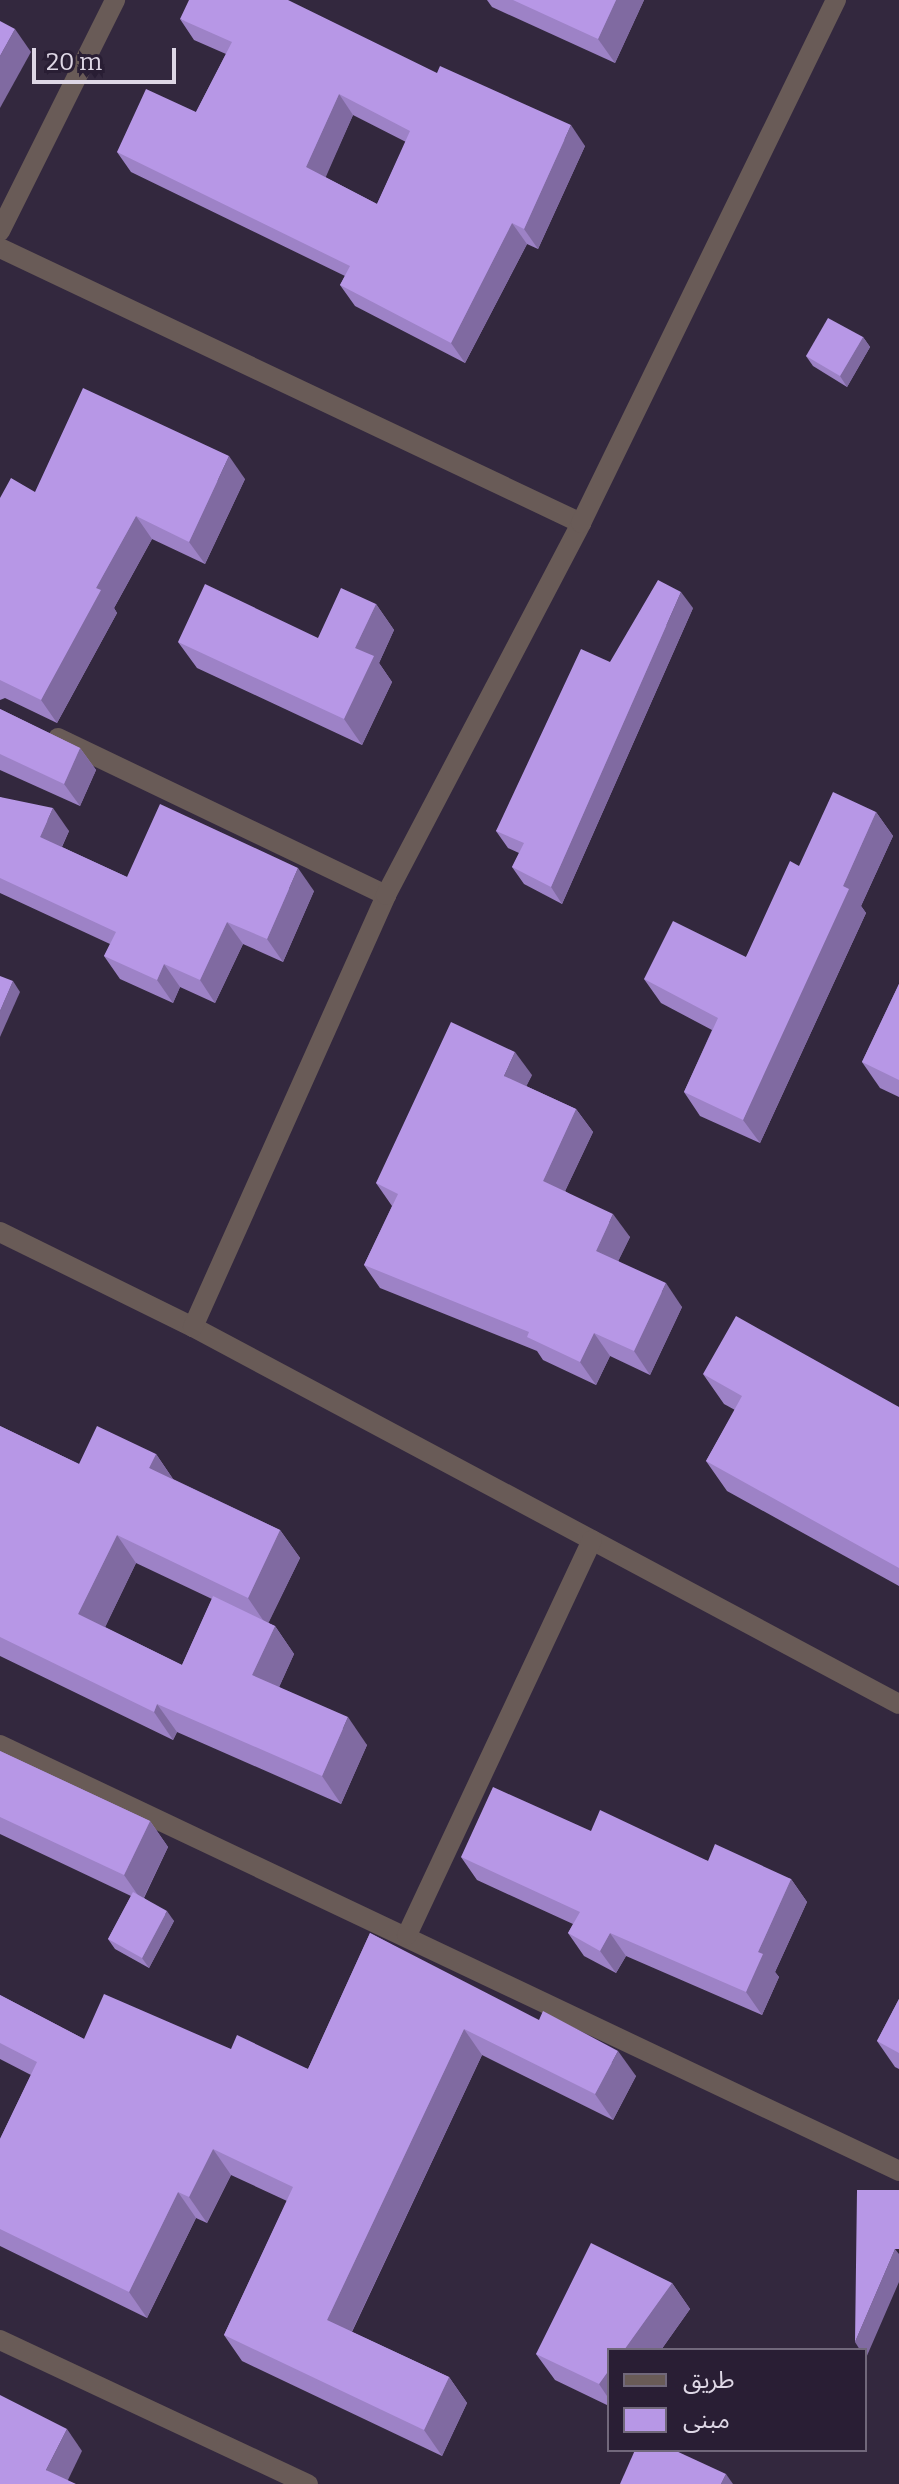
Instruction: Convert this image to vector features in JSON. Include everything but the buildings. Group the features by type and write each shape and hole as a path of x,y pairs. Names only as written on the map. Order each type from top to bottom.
{"street":[{"path":"0,231 115,0"},
{"path":"193,1327 386,895 581,523 836,0"},
{"path":"0,248 581,523"},
{"path":"43,731 386,895"},
{"path":"0,1232 193,1327 899,1704"},
{"path":"407,1935 592,1540"},
{"path":"0,1745 407,1935 899,2171"},
{"path":"0,2340 308,2484"}]}
